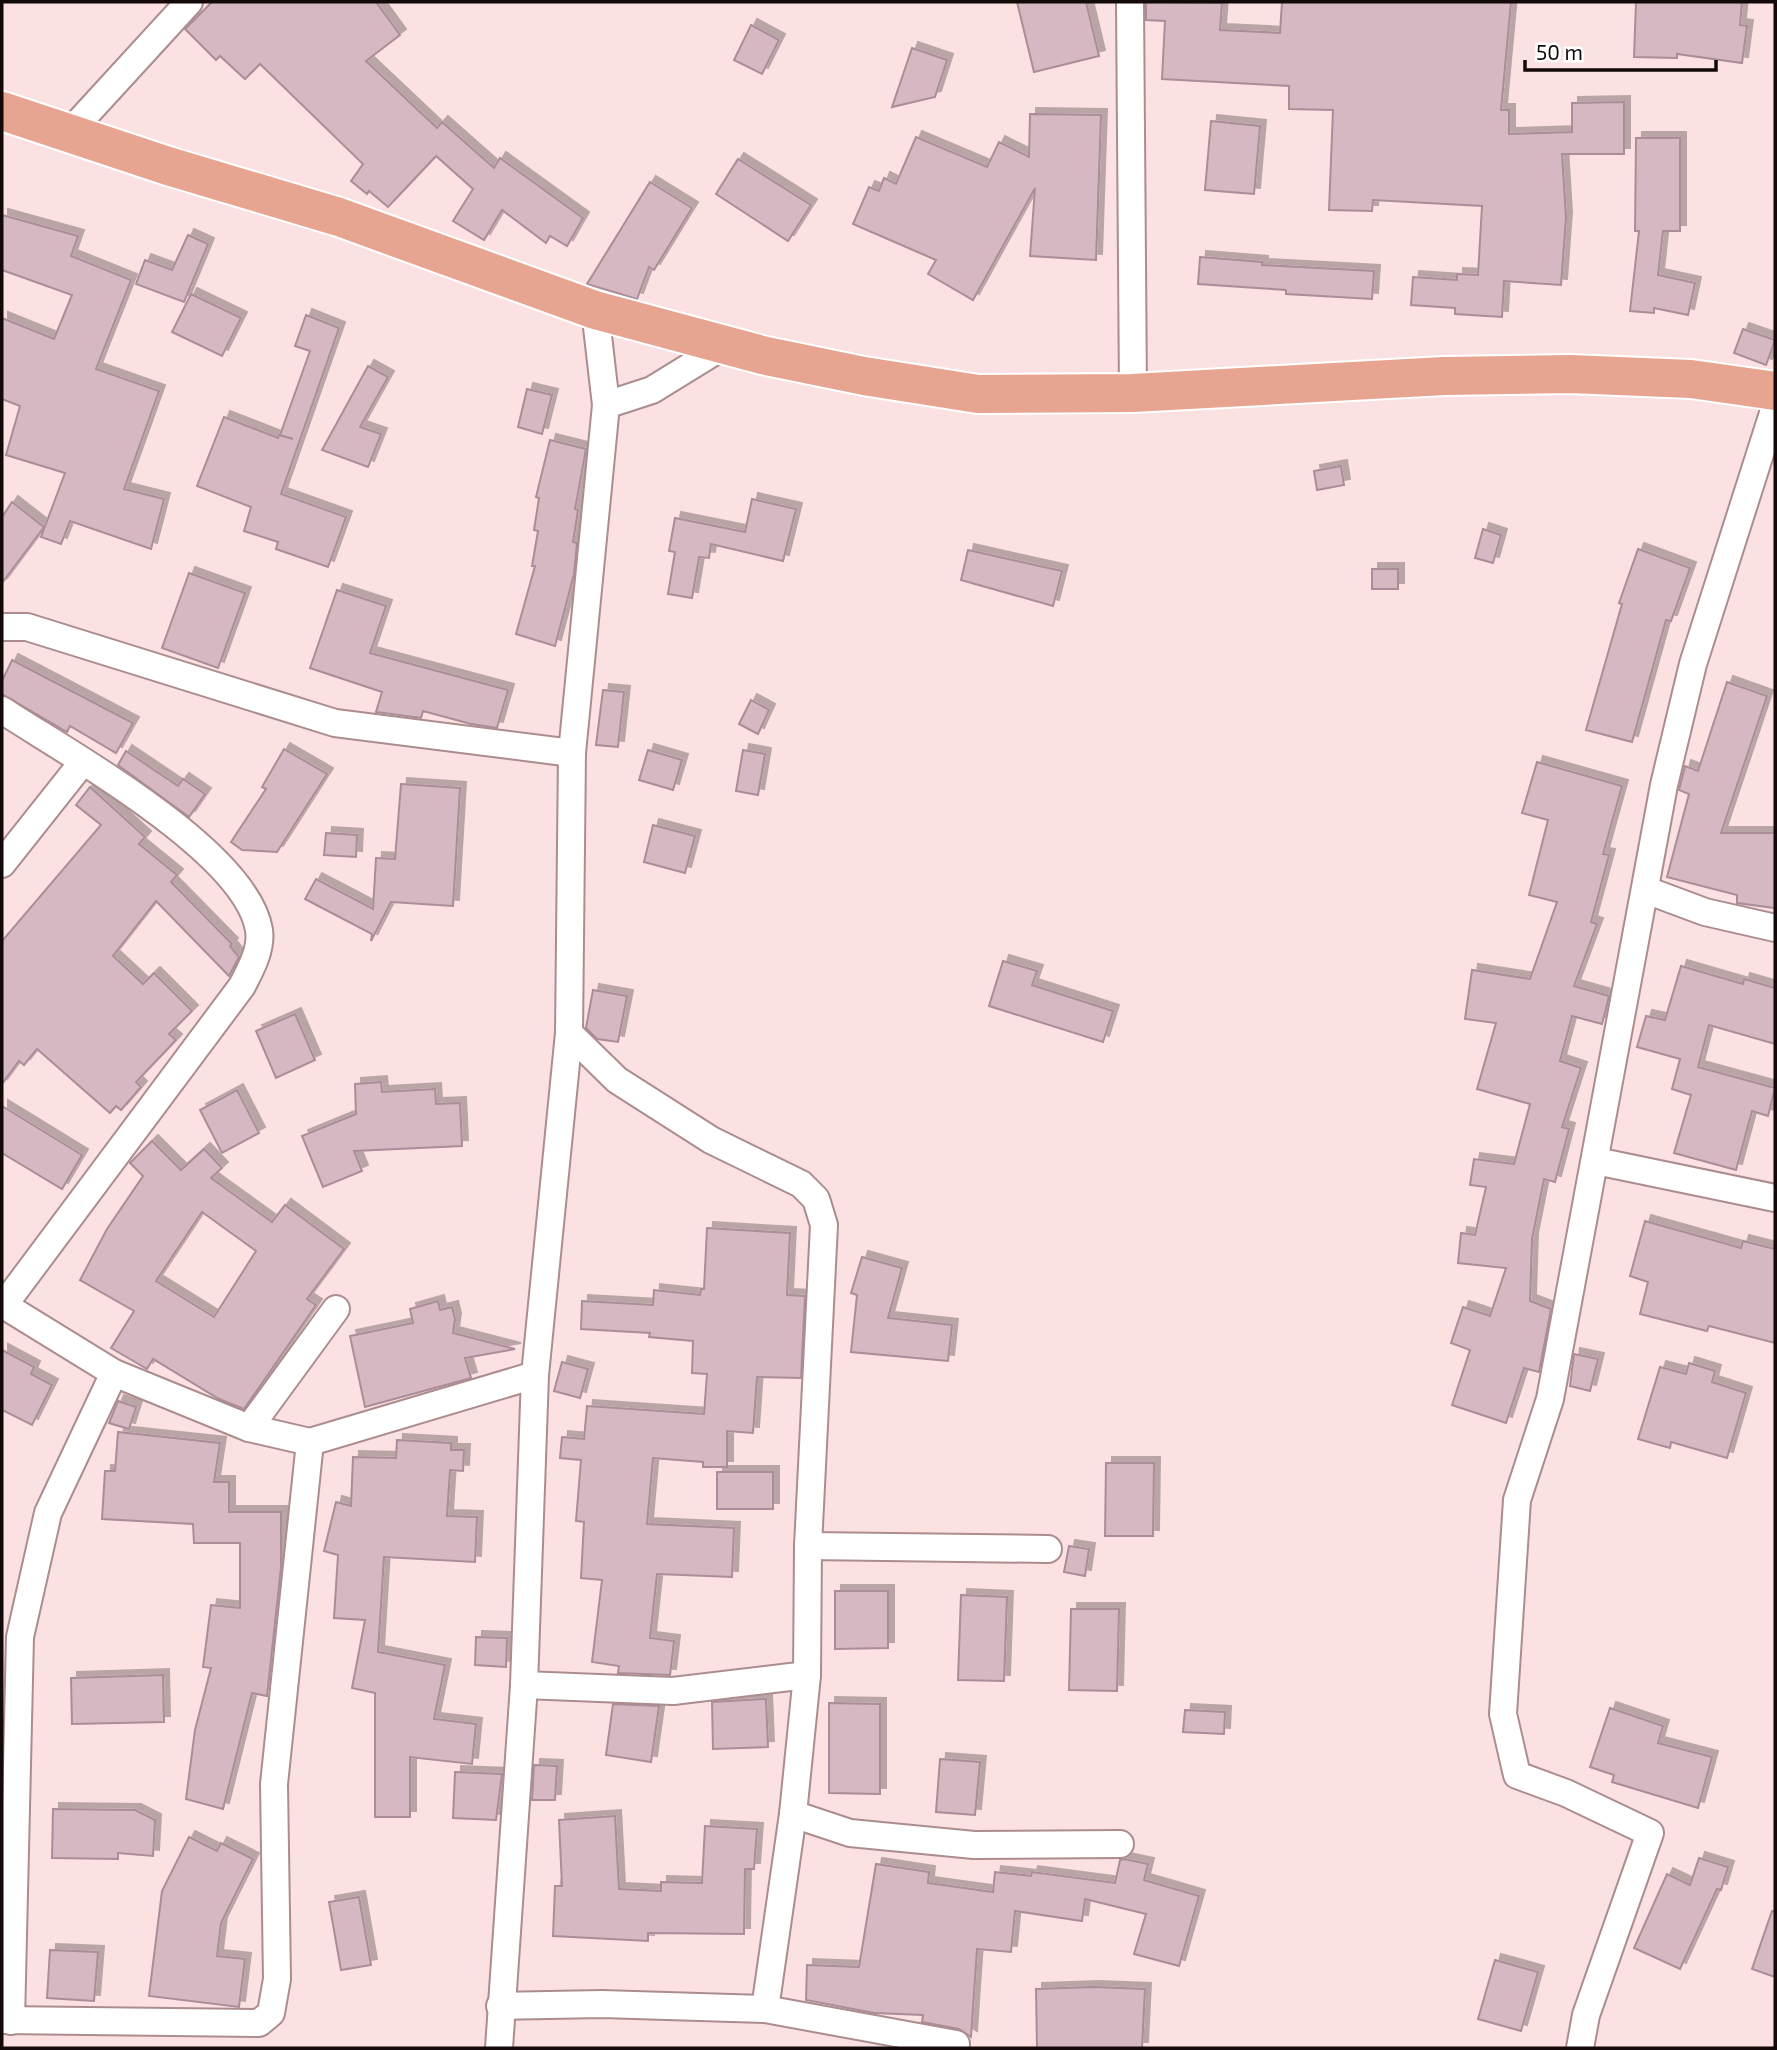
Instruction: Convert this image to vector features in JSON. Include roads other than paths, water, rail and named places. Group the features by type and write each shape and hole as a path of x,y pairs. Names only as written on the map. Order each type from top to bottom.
{"main road":[{"path":"2,111 68,134 339,217 595,310 725,345 864,376 978,394 1133,393 1444,376 1570,374 1691,379 1775,391"}],"street":[{"path":"68,134 190,2"},
{"path":"1130,2 1133,393"},
{"path":"499,2048 524,1685 535,1375 569,1033 572,753 606,405 595,310"},
{"path":"606,405 652,390 725,345"},
{"path":"1580,2048 1586,2015 1650,1833 1566,1793 1517,1775 1503,1714 1517,1500 1550,1399 1664,785 1693,664 1775,407"},
{"path":"2,627 27,627 335,723 572,753"},
{"path":"2,710 193,837 243,894 259,931 255,961 242,986 3,1305 114,1373 249,1429 310,1442 535,1375"},
{"path":"2,864 82,763"},
{"path":"1646,891 1705,912 1775,928"},
{"path":"569,1033 617,1080 711,1140 802,1184 816,1199 824,1225 808,1546 807,1675 793,1814 765,2009"},
{"path":"1596,1161 1775,1198"},
{"path":"249,1429 337,1309"},
{"path":"114,1373 48,1513 20,1637 6,2021 258,2023 271,2013 277,1979 274,1784 310,1442"},
{"path":"808,1546 1048,1549"},
{"path":"524,1685 673,1690 807,1675"},
{"path":"793,1814 850,1833 974,1845 1120,1844"},
{"path":"500,2006 602,2004 765,2009 956,2044"}]}
